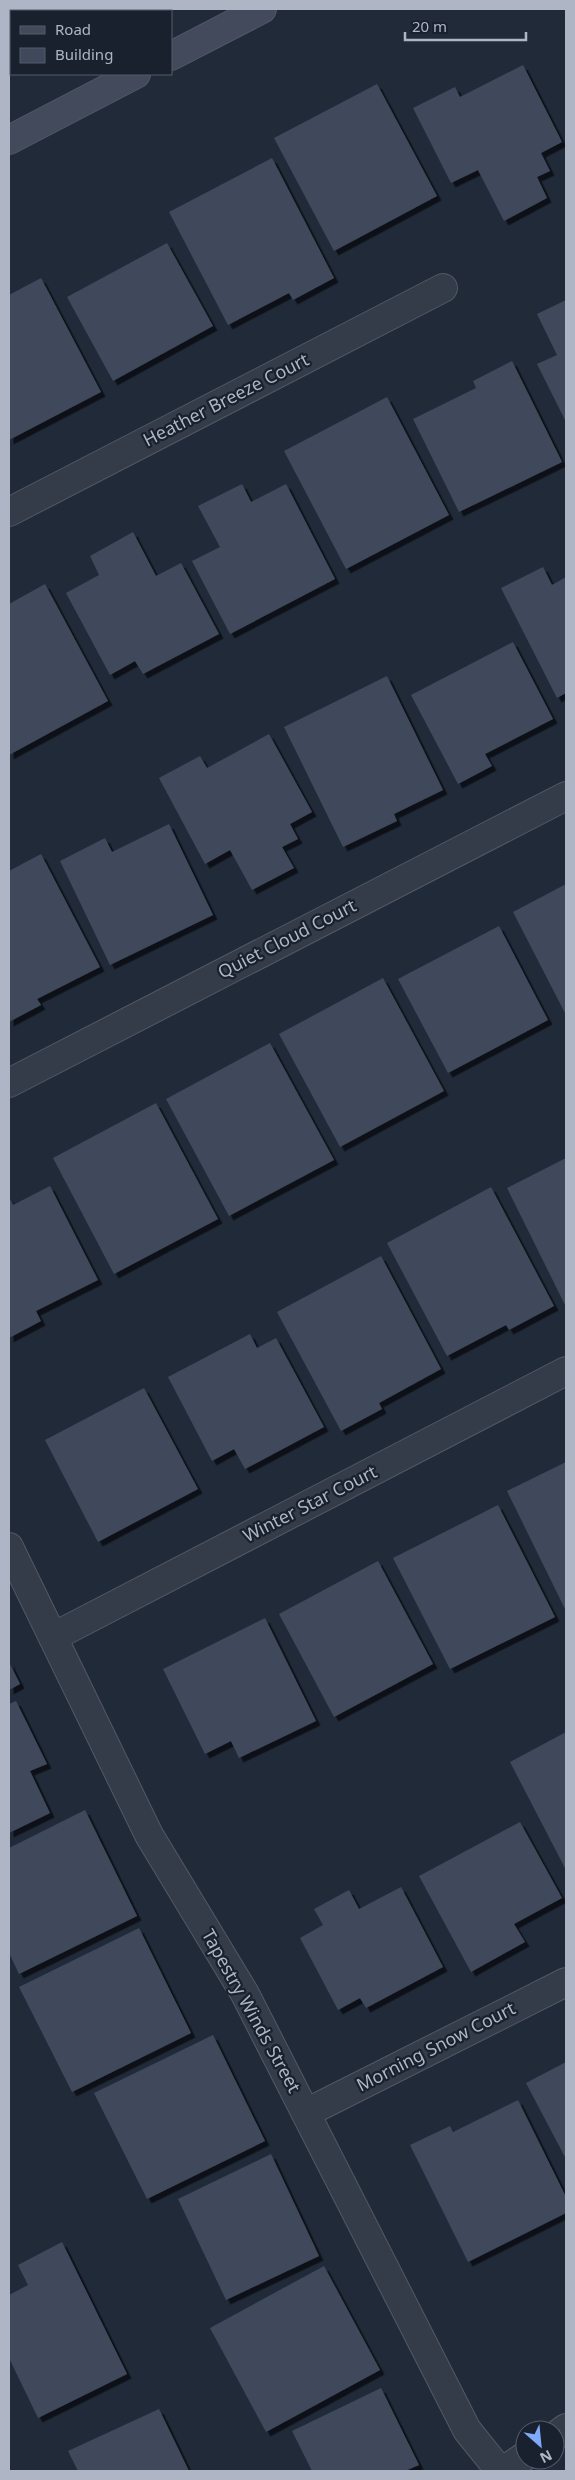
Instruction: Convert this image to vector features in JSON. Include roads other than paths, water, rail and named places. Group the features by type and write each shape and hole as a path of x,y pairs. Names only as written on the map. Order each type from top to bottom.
{"street":[{"path":"172,55 262,9"},
{"path":"9,140 134,75"},
{"name":"Heather Breeze Court","path":"9,512 443,288"},
{"name":"Quiet Cloud Court","path":"9,1083 566,796"},
{"name":"Winter Star Court","path":"53,1637 566,1371"},
{"name":"Tapestry Winds Street","path":"9,1547 149,1835 245,1994 467,2430 502,2471"},
{"name":"Morning Snow Court","path":"306,2113 566,1982"},
{"path":"502,2471 515,2463"}]}
